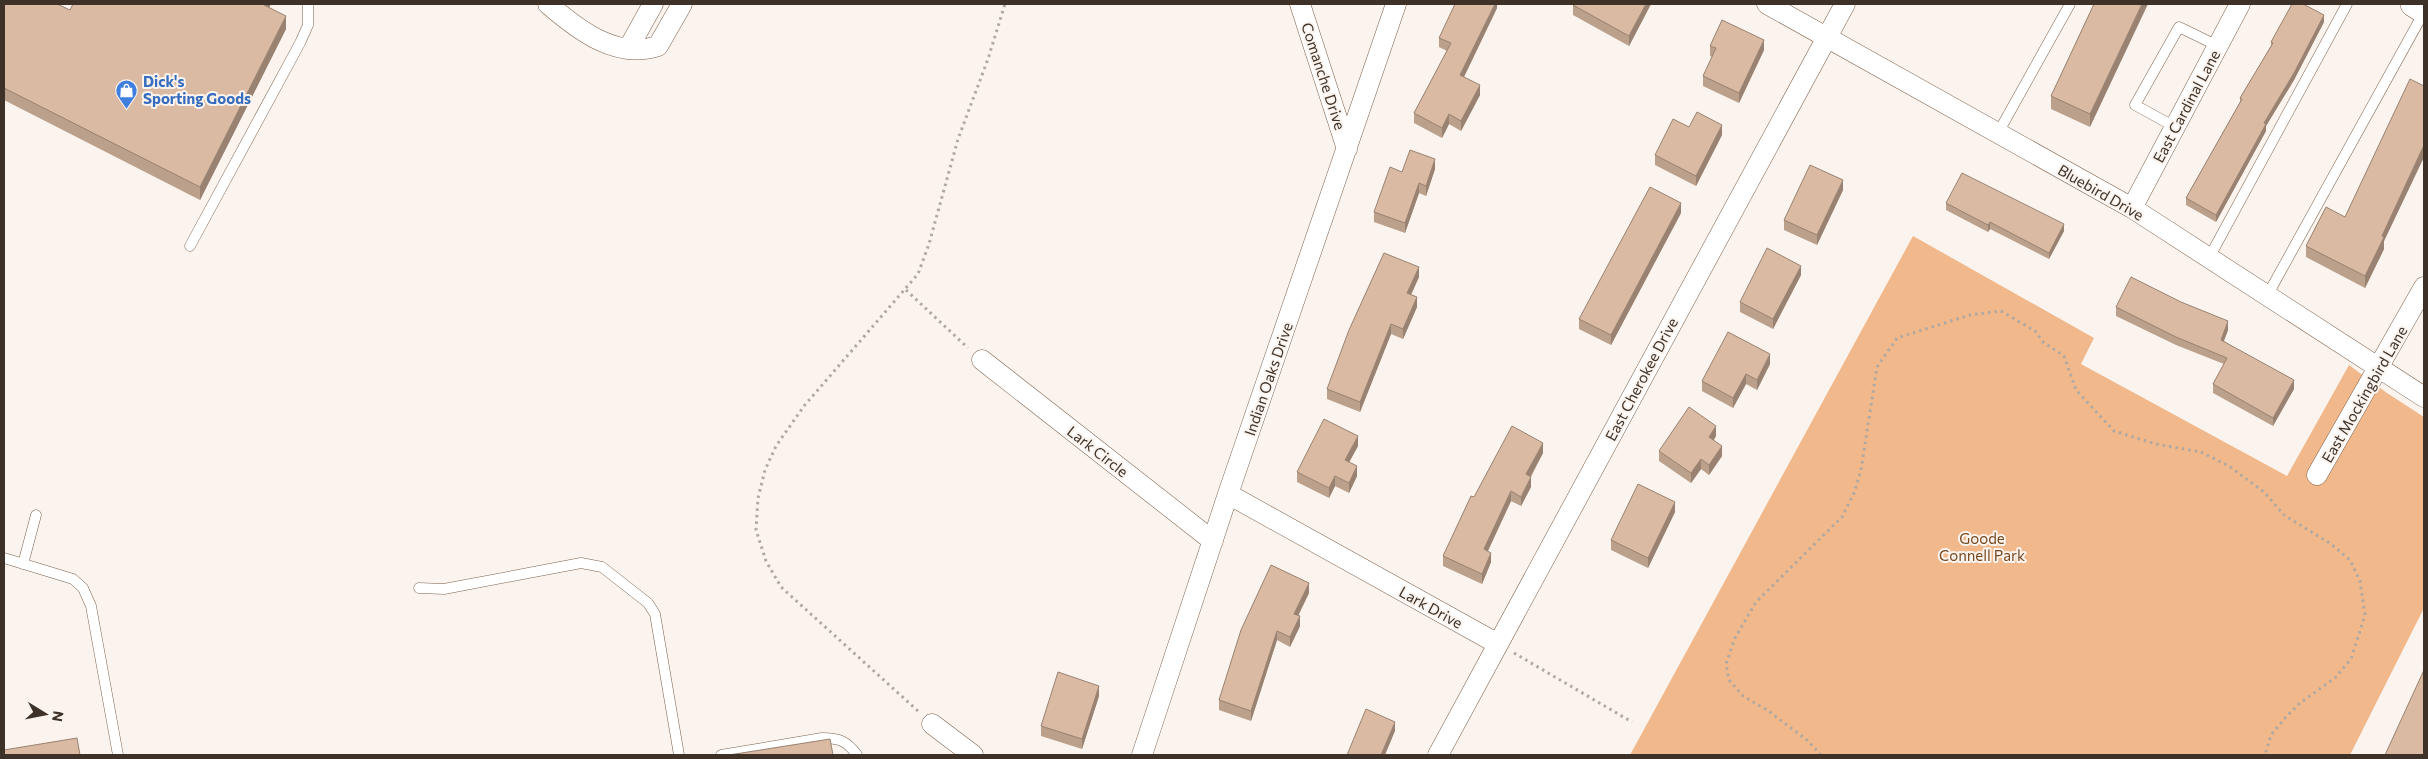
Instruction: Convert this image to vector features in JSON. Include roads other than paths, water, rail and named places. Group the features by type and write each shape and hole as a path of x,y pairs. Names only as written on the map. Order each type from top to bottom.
{"street":[{"path":"548,4 576,27 619,48 645,50 658,46 682,4"},
{"path":"628,49 653,4"},
{"name":"Comanche Drive","path":"1300,4 1347,149"},
{"name":"Indian Oaks Drive","path":"1142,755 1228,494 1396,4"},
{"name":"Bluebird Drive","path":"1767,4 2132,208 2424,397"},
{"name":"East Cherokee Drive","path":"1438,755 1845,4"},
{"name":"East Cardinal Lane","path":"2132,208 2240,4"},
{"path":"2413,4 2424,11"},
{"name":"East Mockingbird Lane","path":"2318,475 2424,287"},
{"name":"Lark Circle","path":"982,360 1213,541"},
{"name":"Lark Drive","path":"1228,494 1498,644"},
{"path":"932,724 973,755"}],"lane":[{"path":"190,246 300,43 308,25 308,4"},
{"path":"1998,133 2070,4"},
{"path":"2209,258 2348,4"},
{"path":"2267,296 2424,11"},
{"path":"2175,127 2135,105 2179,27 2218,46"},
{"path":"23,564 36,515"},
{"path":"4,558 73,579 83,588 92,606 118,755"},
{"path":"420,588 444,589 581,563 602,567 648,602 655,614 679,755"},
{"path":"721,755 822,738 838,738 850,745 857,755"}],"place":[{"name":"Dick's Sporting Goods","path":"127,109"}],"park label":[{"name":"Goode Connell Park","path":"1982,546"}]}
